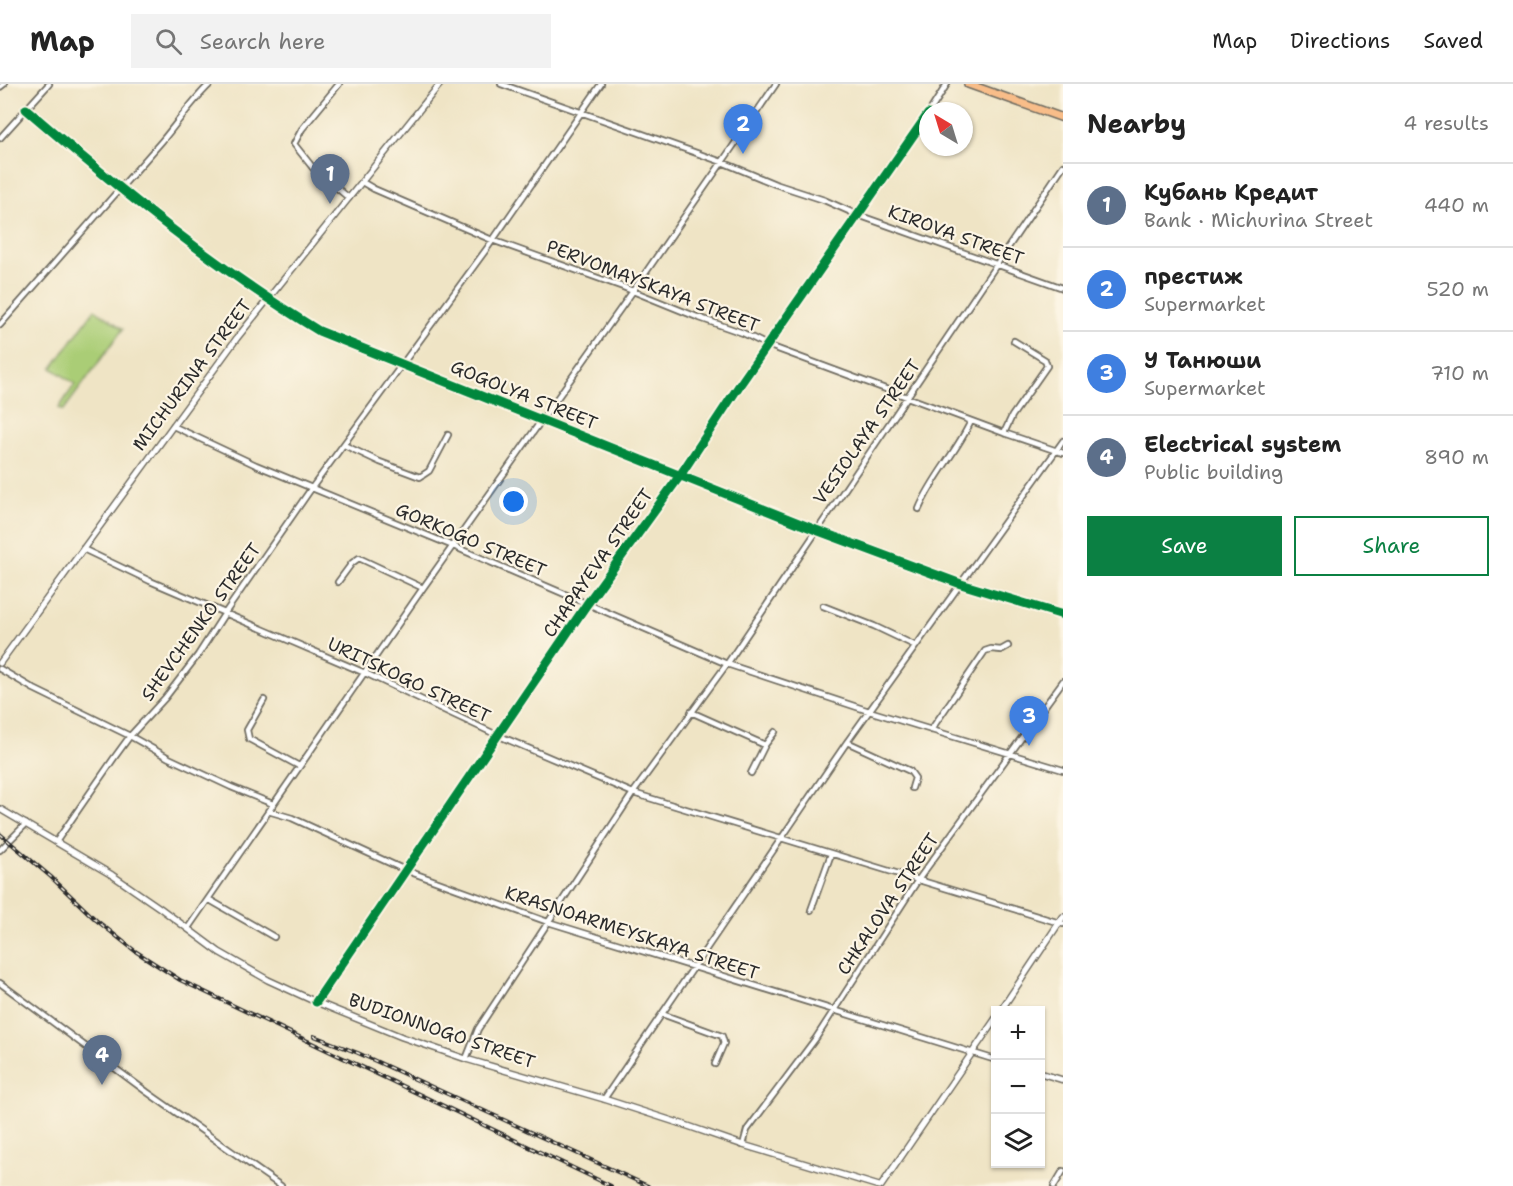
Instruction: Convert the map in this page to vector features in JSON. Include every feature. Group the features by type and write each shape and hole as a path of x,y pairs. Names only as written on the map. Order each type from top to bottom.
{"main road":[{"path":"968,84 1063,118"}],"street":[{"path":"0,87 4,84"},
{"path":"0,138 49,84"},
{"path":"0,325 120,190 184,115 195,97 210,84"},
{"path":"339,84 302,129 294,144 313,168 349,198"},
{"name":"MICHURINA STREET","path":"0,663 266,299 440,84"},
{"name":"KIROVA STREET","path":"501,84 722,162 858,215 1063,288"},
{"name":"SHEVCHENKO STREET","path":"56,842 130,736 165,698 198,655 225,612 311,489 492,240 601,84"},
{"path":"188,928 776,84"},
{"name":"CHAPAYEVA STREET","path":"935,102 947,84"},
{"name":"GOGOLYA STREET","path":"26,109 120,190 266,299 318,331 816,530 961,584 1063,615"},
{"path":"0,127 6,132"},
{"name":"CHAPAYEVA STREET","path":"316,1002 405,870 454,803 497,735 587,604 679,477 767,345 919,127"},
{"name":"VESIOLAYA STREET","path":"466,1059 478,1029 633,794 727,664 816,530 998,266 1063,166"},
{"name":"PERVOMAYSKAYA STREET","path":"362,182 492,240 633,291 743,333 767,345 908,396 1004,434 1063,453"},
{"path":"1004,434 1012,416 1047,366 1045,360 1014,341"},
{"path":"919,509 924,496 971,421"},
{"name":"GORKOGO STREET","path":"173,426 311,489 453,546 727,664 869,711 1063,770"},
{"path":"344,445 420,477 429,471 448,435"},
{"path":"604,1100 846,742 1063,441"},
{"name":"URITSKOGO STREET","path":"83,549 140,577 364,673 497,735 633,794 1062,921"},
{"path":"338,582 352,563 359,558 423,588"},
{"path":"823,606 916,646"},
{"path":"932,730 985,651 1001,650 1008,646"},
{"path":"0,669 74,710 180,763 273,804"},
{"name":"CHKALOVA STREET","path":"742,1145 747,1130 816,1038 918,880 1063,681"},
{"path":"264,700 247,730 249,739 299,766"},
{"path":"691,712 765,745"},
{"path":"751,773 765,745 775,732"},
{"path":"846,742 910,771 915,778 912,788"},
{"name":"BUDIONNOGO STREET","path":"0,809 112,875 219,952 268,980 316,1002 402,1037 466,1059 880,1186"},
{"name":"KRASNOARMEYSKAYA STREET","path":"268,811 292,818 405,870 548,922 991,1059"},
{"path":"0,850 26,824"},
{"path":"810,910 831,854"},
{"path":"208,898 274,936"},
{"path":"1004,1006 1062,921"},
{"path":"0,983 147,1092 281,1186"},
{"path":"662,1014 722,1036 724,1043 715,1064"},
{"path":"880,1186 991,1025"},
{"path":"1045,1074 1063,1080"},
{"path":"1053,1186 1063,1172"}],"green space":[{"path":"95,309 123,329 63,411 59,408 75,384 52,368"}],"railway":[{"path":"0,834 51,877 96,920 135,951 180,980 611,1186"},
{"path":"314,1036 358,1053 648,1186"}],"cycle path":[{"path":"26,109 168,226 242,281 319,331 816,530 961,584 1063,615"},
{"path":"316,1002 587,604 679,477 739,386 919,127"}],"place":[{"name":"престиж","path":"743,154"},
{"name":"Кубань Кредит","path":"330,204"},
{"name":"У Танюши","path":"1029,746"},
{"name":"Electrical system","path":"102,1085"}]}
